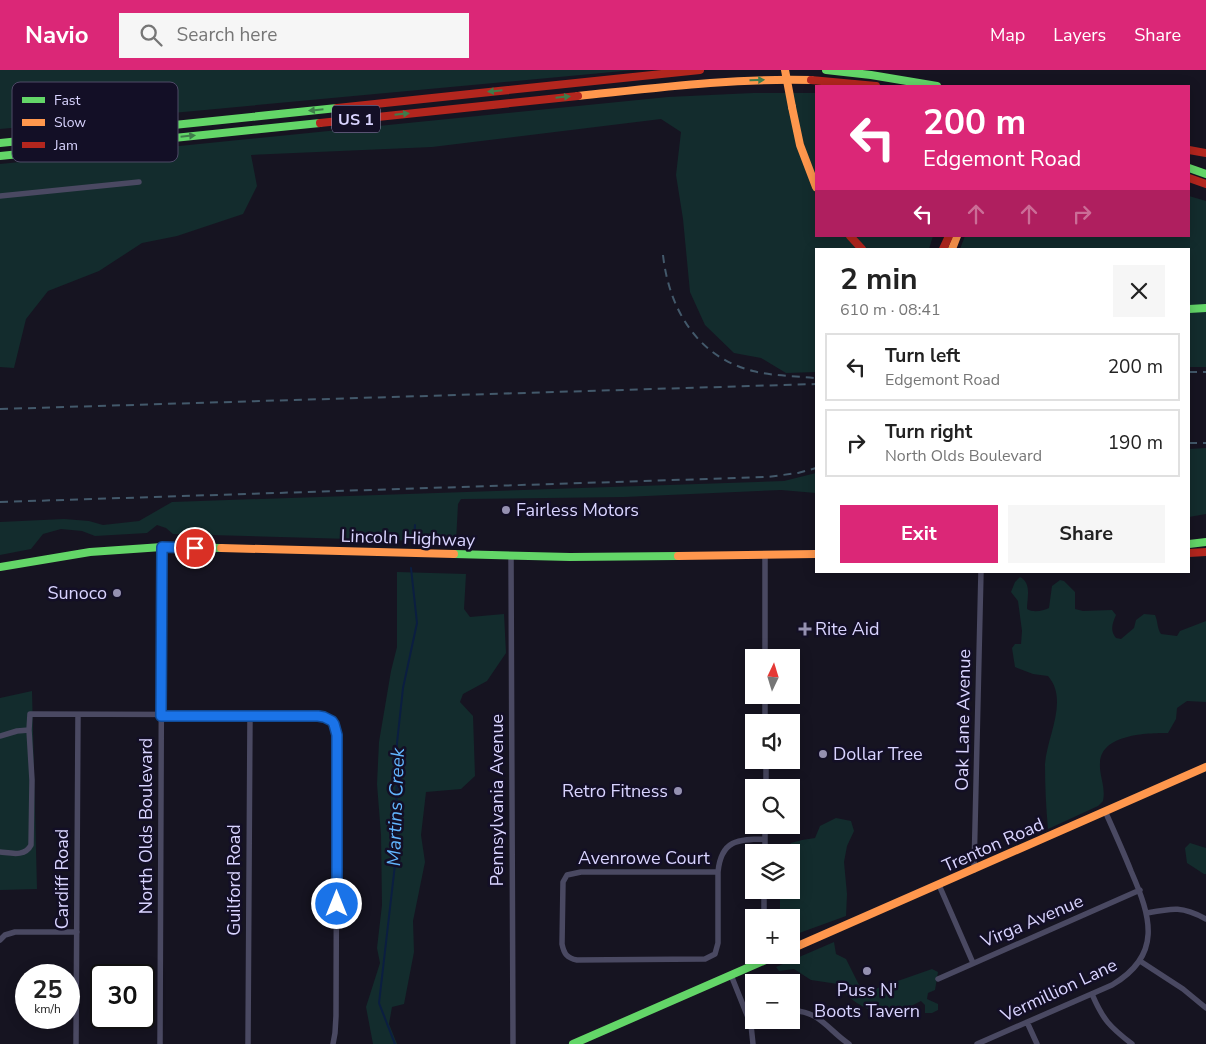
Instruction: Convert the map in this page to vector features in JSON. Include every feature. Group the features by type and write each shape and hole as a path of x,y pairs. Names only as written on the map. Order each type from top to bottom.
{"main road":[{"name":"US 1","path":"178,124 700,70"},
{"path":"785,70 800,146 815,184"},
{"path":"826,70 931,85"},
{"name":"US 1","path":"178,137 697,83 757,79 802,80 864,85"},
{"path":"802,80 830,85"},
{"path":"1190,150 1206,153"},
{"path":"1190,168 1206,174"},
{"path":"1190,178 1206,184"},
{"path":"1190,184 1206,188"},
{"path":"851,237 861,248"},
{"path":"1190,309 1206,308"},
{"path":"1190,544 1206,542"},
{"name":"Lincoln Highway","path":"0,567 90,552 162,547 621,557 815,554"},
{"path":"1190,552 1206,552"},
{"name":"Trenton Road","path":"800,945 1206,767"},
{"path":"573,1044 731,975 752,964"}],"street":[{"path":"0,196 140,182"},
{"name":"North Olds Boulevard","path":"160,1044 162,547"},
{"name":"Pennsylvania Avenue","path":"511,555 513,1044"},
{"path":"765,555 765,649"},
{"name":"Oak Lane Avenue","path":"974,870 981,573"},
{"path":"0,852 23,853 29,850 31,845 30,714 318,716 332,721 337,735 336,1033 333,1044"},
{"name":"Cardiff Road","path":"76,1044 78,714"},
{"name":"Guilford Road","path":"248,1044 250,716"},
{"path":"0,736 29,730"},
{"name":"Vermillion Lane","path":"978,1044 1124,978 1140,961 1148,941 1149,925 1147,913 1140,890 1106,811"},
{"path":"765,834 765,844"},
{"path":"718,872 723,852 732,843 746,839 765,840"},
{"name":"Avenrowe Court","path":"581,872 718,872 718,943 714,956 705,959 577,960 570,958 564,952 562,944 562,890 563,882 567,875 581,872"},
{"path":"939,885 973,963"},
{"name":"Virga Avenue","path":"938,979 1140,890"},
{"path":"1147,913 1179,908 1206,919"},
{"path":"0,940 5,935 15,932 77,932"},
{"path":"1140,961 1183,989 1206,1008"},
{"path":"731,975 745,1010"},
{"path":"1092,994 1106,1021 1115,1031 1132,1044"},
{"path":"800,1012 814,1015 847,1044"},
{"path":"1027,1022 1037,1044"},
{"path":"751,1029 753,1044"}],"green space":[{"path":"0,70 634,70 178,112 178,82 12,82 12,128 0,129"},
{"path":"753,93 815,93 815,237 933,237 929,248 815,248 815,372 786,373 761,358 734,353 705,325 690,292 683,219 676,175 681,132 661,119 432,147 251,155 257,186 243,214 177,236 142,243 99,271 48,291 26,319 14,368 0,367 0,164 20,162 178,162 178,146 668,97"},
{"path":"1190,196 1206,201 1206,367 1190,367 1190,248 960,248 965,237 1190,237"},
{"path":"1206,448 1206,514 1190,517 1190,449"},
{"path":"815,473 815,493 781,490 624,497 461,499 458,504 456,542 173,534 166,528 157,525 147,533 95,536 82,531 61,529 43,534 31,549 0,555 0,522 64,519 89,521 103,525 139,521 172,502 784,481"},
{"path":"397,572 466,574 464,609 470,617 504,614 506,653 487,681 463,694 460,702 473,716 475,776 461,789 426,792 421,835 425,862 413,921 414,952 404,1004 392,1007 389,1024 397,1044 373,1044 366,1007 380,963 377,948 382,905 381,835 377,784 379,742 397,647"},
{"path":"1020,577 1024,580 1027,587 1027,609 1038,611 1049,608 1052,586 1060,580 1064,581 1075,592 1075,609 1083,611 1112,610 1116,615 1112,627 1116,638 1121,639 1134,628 1136,620 1144,614 1155,615 1161,634 1177,636 1180,631 1206,621 1206,702 1187,701 1177,708 1176,719 1168,733 1126,737 1108,746 1102,753 1100,763 1104,791 1103,801 1098,806 1048,829 1045,764 1057,707 1057,696 1048,676 1033,674 1015,667 1012,648 1015,644 1021,644 1022,631 1018,601 1011,592 1015,582"},
{"path":"32,691 37,889 0,890 0,698"},
{"path":"836,818 851,821 854,831 847,846 844,862 847,894 846,916 800,933 800,909 780,909 780,899 800,899 800,844 790,844 815,838 820,826"},
{"path":"1190,843 1206,848 1206,874 1187,863 1185,848"},
{"path":"834,942 836,954 846,959 859,985 872,990 932,969 938,972 935,990 928,993 927,999 938,1004 938,1010 932,1013 925,1013 925,1005 921,1001 907,1008 891,1009 881,1014 856,1003 838,984 811,980 794,969 779,971 776,967 783,964 800,964 800,957"}],"waterway":[{"name":"Martins Creek","path":"414,543 415,525"},
{"name":"Martins Creek","path":"395,1044 379,1003 396,856 397,743 403,688 417,623 411,568"}],"railway":[{"path":"663,255 666,275 679,312 701,342 716,355 733,364 753,371 814,378"},
{"path":"1190,372 1206,372"},
{"path":"0,409 815,384"},
{"path":"1190,443 1206,443"},
{"path":"0,502 767,477 798,473 815,468"}],"traffic: fast":[{"path":"826,70 931,85"},
{"path":"178,125 337,108"},
{"path":"178,138 320,123"},
{"path":"0,143 12,142"},
{"path":"0,156 12,155"},
{"path":"1190,168 1206,174"},
{"path":"1190,309 1206,308"},
{"path":"1190,544 1206,542"},
{"path":"0,567 90,552 162,547 221,548"},
{"path":"454,554 570,557 678,556"},
{"path":"573,1044 756,964"}],"traffic: slow":[{"path":"785,70 792,107"},
{"path":"578,96 723,82 811,80"},
{"path":"792,107 800,145 815,184"},
{"path":"952,248 957,237"},
{"path":"221,548 454,554"},
{"path":"678,556 815,554"},
{"path":"800,945 1206,767"}],"traffic: jam":[{"path":"337,108 700,70"},
{"path":"811,80 865,85"},
{"path":"320,123 578,96"},
{"path":"1190,150 1206,153"},
{"path":"1190,178 1206,184"},
{"path":"851,237 861,248"},
{"path":"943,248 949,237"},
{"path":"1190,553 1206,552"}],"place":[{"name":"Fairless Motors","path":"506,510"},
{"name":"Sunoco","path":"117,593"},
{"name":"Rite Aid","path":"805,629"},
{"name":"Dollar Tree","path":"823,754"},
{"name":"Retro Fitness","path":"678,791"},
{"name":"Puss N' Boots Tavern","path":"867,971"}],"route":[{"path":"195,548 162,547 161,716 299,716 324,717 332,721 337,735 337,904"}]}
